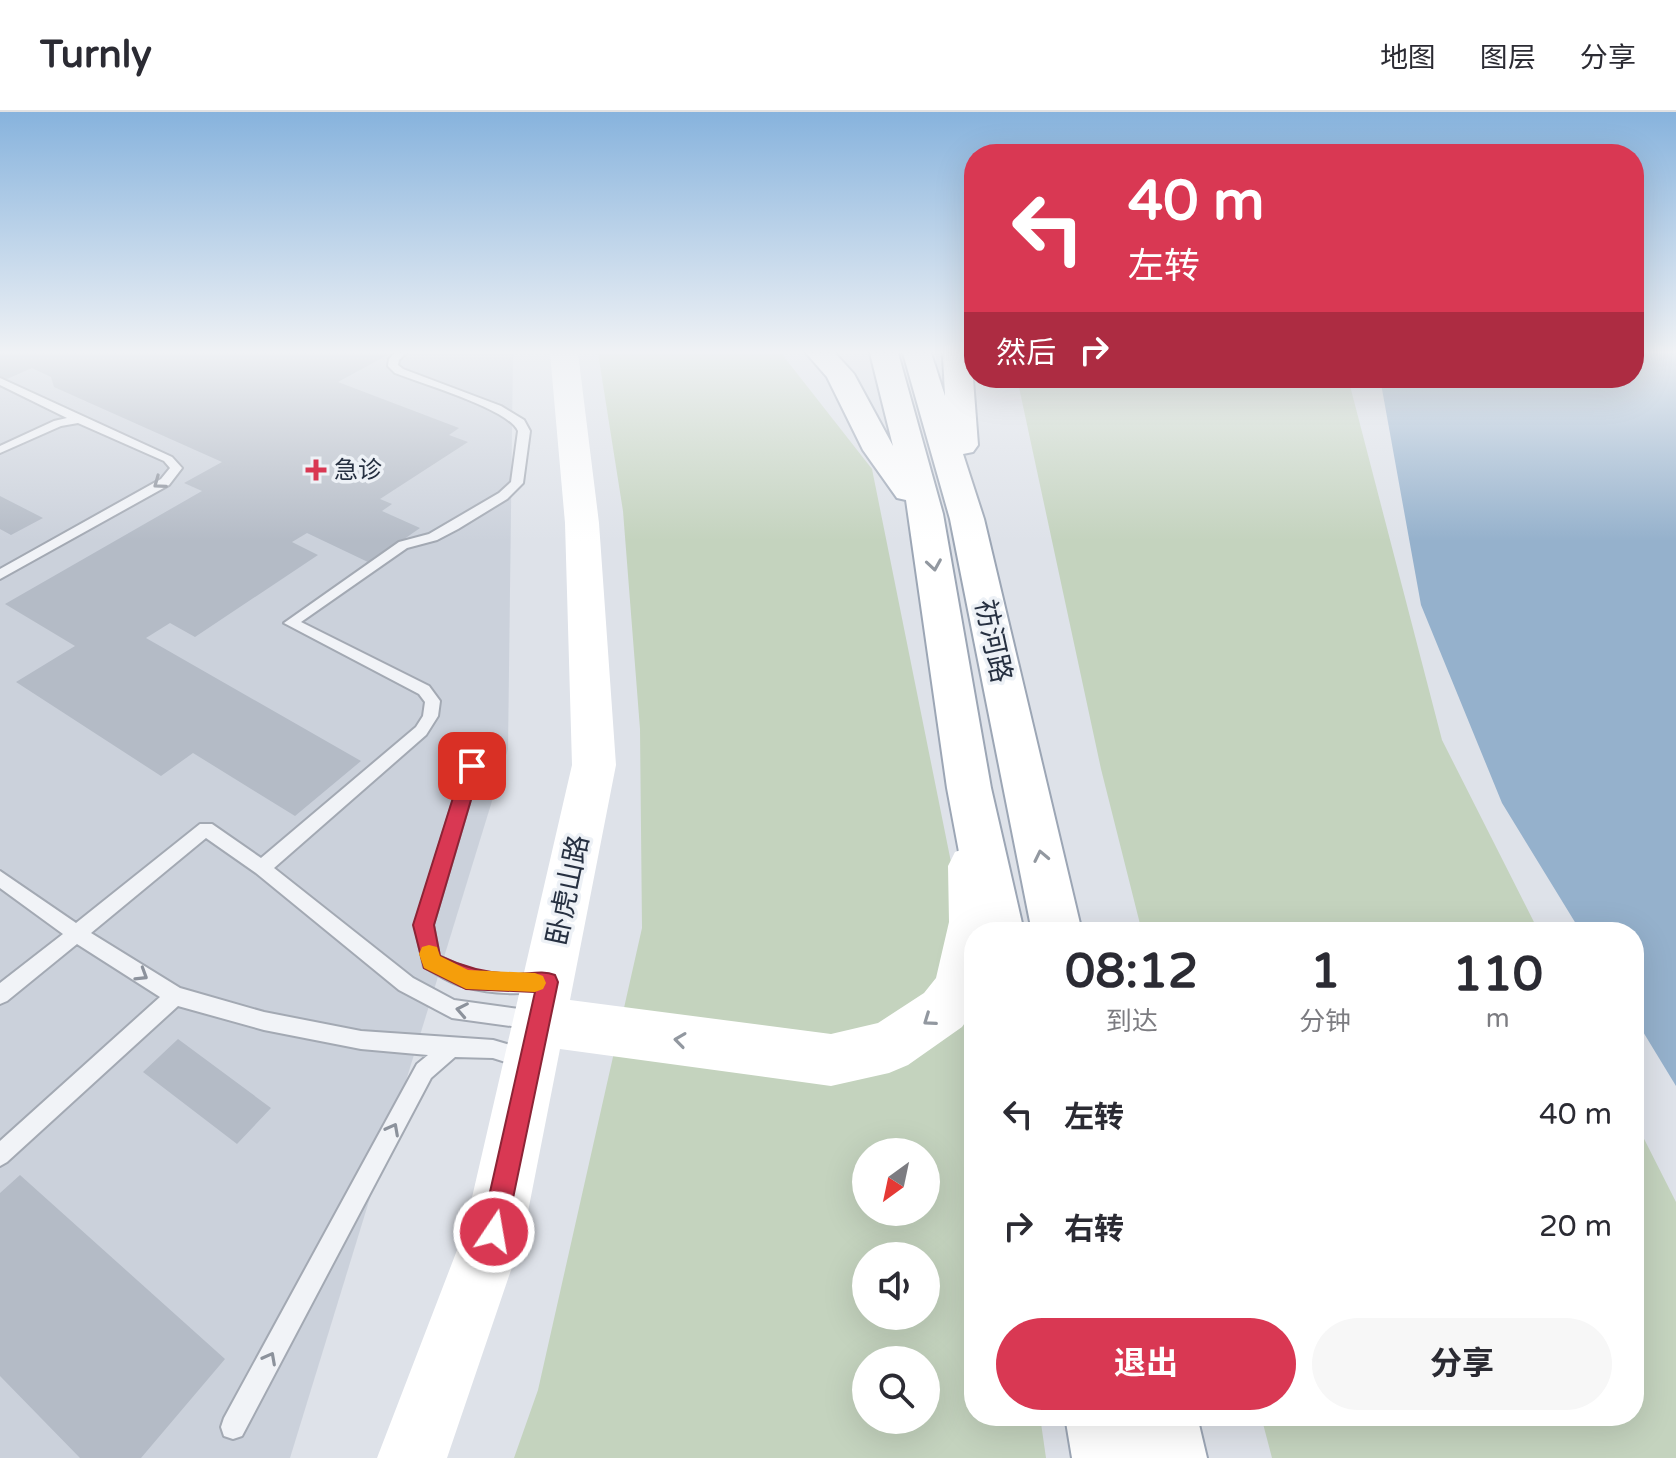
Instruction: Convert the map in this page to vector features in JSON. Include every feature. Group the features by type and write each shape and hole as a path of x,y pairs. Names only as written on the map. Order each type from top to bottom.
{"main road":[{"name":"卧虎山路","path":"412,1458 494,1232 594,765 582,523 571,416"},
{"path":"861,416 879,450 926,514"},
{"name":"祊河路","path":"900,416 926,514 969,788 997,922"},
{"name":"祊河路","path":"936,416 967,519 1055,922"},
{"path":"961,416 967,519"},
{"path":"969,788 974,922"},
{"path":"539,1021 831,1060 889,1047 943,1010 959,988 964,966"},
{"path":"1101,1426 1107,1458"},
{"path":"1165,1426 1172,1458"}],"lane":[{"path":"0,575 165,482 176,468 168,459 72,416"},
{"path":"262,868 421,731 430,716 433,701 424,690 291,623 403,545 433,537 454,526 503,496 517,483 524,431 520,422 510,416"},
{"path":"0,450 58,423 79,419"},
{"path":"472,766 424,925 431,961 466,979 513,984 539,1021"},
{"path":"0,995 206,829 262,868 406,984 452,1009 539,1021"},
{"path":"0,878 76,933 175,996 264,1021 347,1037 493,1049 539,1021"},
{"path":"0,1155 175,996"},
{"path":"233,1427 424,1071 451,1047"}],"shaded area":[{"path":"0,416 512,416 508,749 290,1458 0,1458"}],"green space":[{"path":"608,416 830,416 872,469 964,934 964,1426 1041,1426 1046,1458 514,1458 538,1390 642,928 640,729 623,511"},
{"path":"1025,416 1358,416 1442,740 1534,922 1139,922 1101,769"},
{"path":"1644,1139 1676,1202 1676,1458 1272,1458 1264,1426 1644,1426"}],"water":[{"path":"1387,416 1676,416 1676,1086 1644,1033 1644,922 1575,922 1502,803 1421,605"}],"building":[{"path":"119,416 427,416 459,428 449,435 468,442 380,499 392,504 382,511 420,528 370,563 307,533 292,542 318,555 195,637 170,623 146,638 361,761 295,816 193,753 161,776 16,682 75,646 5,604 202,491 184,483 222,462"},
{"path":"0,496 43,518 11,535 0,529"},
{"path":"178,1039 271,1108 237,1144 143,1072"},
{"path":"20,1175 225,1359 141,1458 80,1458 0,1376 0,1193"}],"slow traffic":[{"path":"429,954 431,961 466,979 535,983"}],"place":[{"name":"急诊","path":"316,470"}],"route":[{"path":"472,766 424,925 431,961 466,979 513,984 548,982 494,1232"}]}
